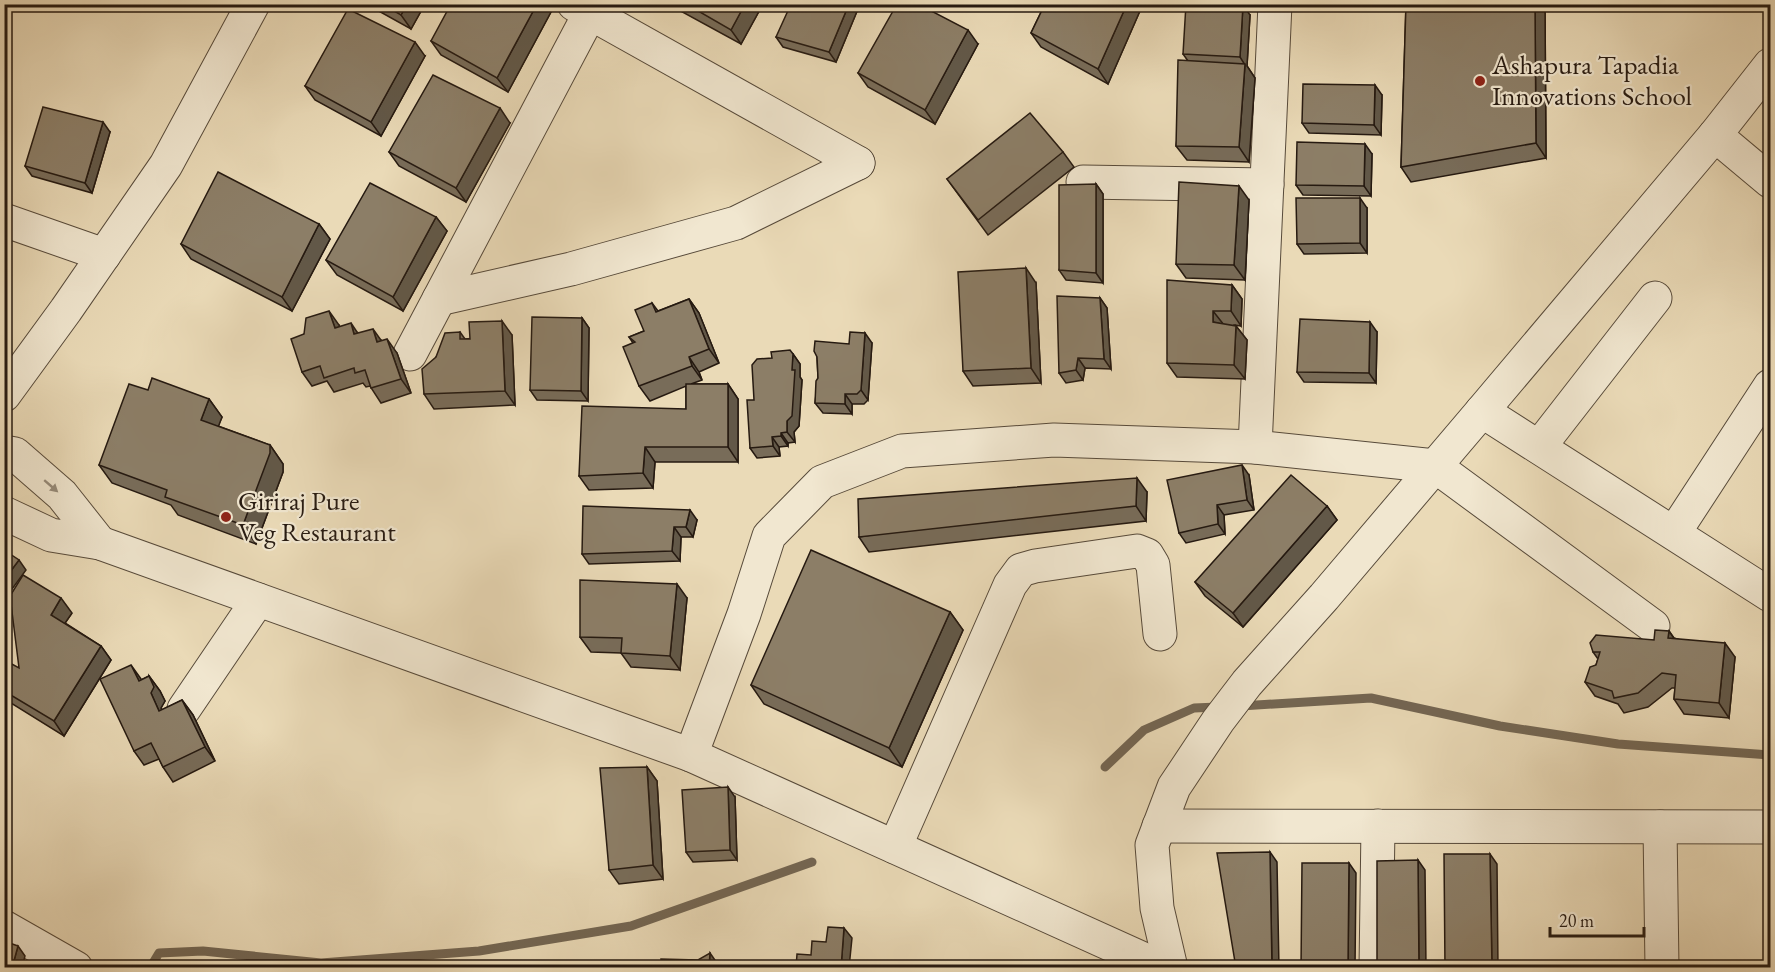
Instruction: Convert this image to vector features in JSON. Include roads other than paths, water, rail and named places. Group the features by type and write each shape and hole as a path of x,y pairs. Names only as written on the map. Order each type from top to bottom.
{"street":[{"path":"4,395 166,165 253,4"},
{"path":"1256,447 1275,4"},
{"path":"410,354 582,9 858,164 736,223 571,269 439,298"},
{"path":"1171,968 1157,908 1152,845 1174,787 1218,721 1247,683 1324,597 1482,411 1715,135 1770,65"},
{"path":"1715,135 1770,181"},
{"path":"1083,182 1267,185"},
{"path":"4,220 104,255"},
{"path":"1539,447 1655,297"},
{"path":"1674,533 1770,386"},
{"path":"1482,411 1770,594"},
{"path":"691,755 744,614 769,536 822,482 902,451 1054,440 1256,447 1435,466 1653,626"},
{"path":"4,452 15,454 62,495 100,543"},
{"path":"4,513 51,535 100,543 691,755 1163,968"},
{"path":"895,847 1010,585 1021,570 1035,566 1137,552 1147,555 1153,565 1160,634"},
{"path":"184,709 258,600"},
{"path":"1159,826 1770,827"},
{"path":"1376,968 1378,826"},
{"path":"1660,827 1662,968"},
{"path":"4,927 76,968"}],"waterway":[{"path":"1241,706 1371,698 1500,726 1618,744 1770,755"},
{"path":"1105,767 1144,730 1194,708 1218,707"},
{"path":"150,968 159,953 203,951 321,963 479,951 631,926 812,862"}],"place":[{"name":"Ashapura Tapadia Innovations School","path":"1480,81"},
{"name":"Giriraj Pure Veg Restaurant","path":"226,517"}]}
